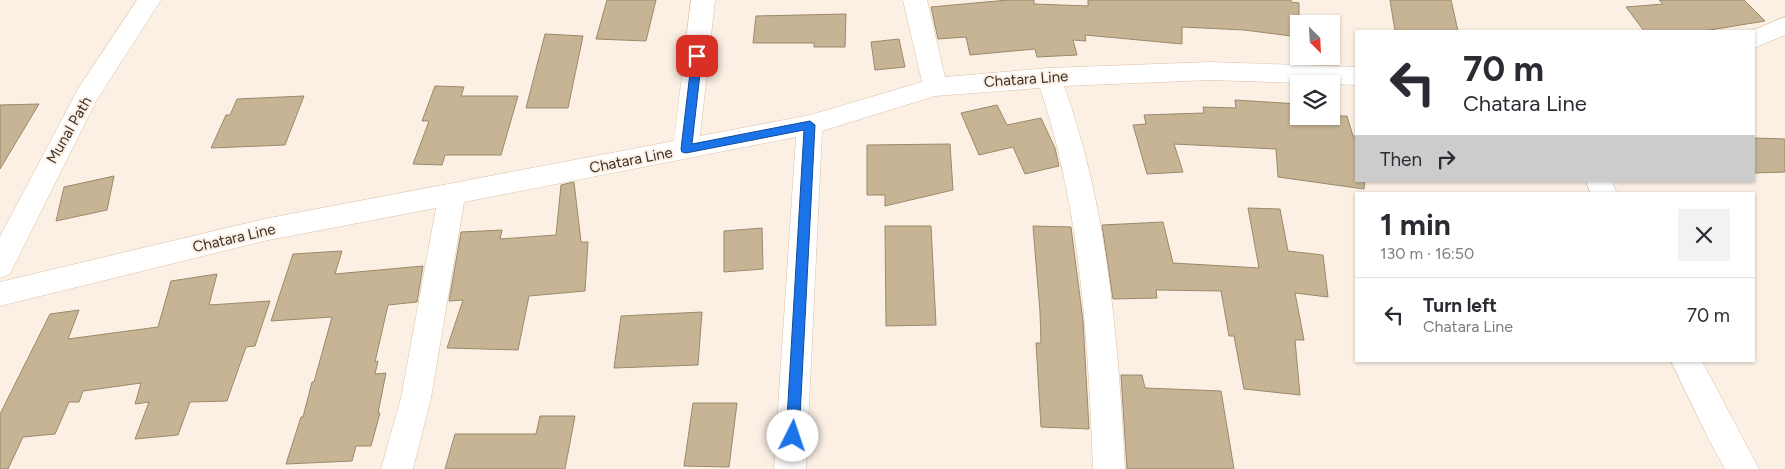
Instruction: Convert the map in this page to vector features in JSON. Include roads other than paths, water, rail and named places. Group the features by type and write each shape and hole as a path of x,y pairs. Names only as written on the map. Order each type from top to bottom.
{"street":[{"name":"Munal Path","path":"0,266 53,155 131,24 149,0"},
{"path":"686,149 703,0"},
{"path":"915,0 935,86"},
{"path":"1755,40 1785,25"},
{"name":"Chatara Line","path":"0,294 264,230 810,125 935,86 1049,77 1210,71 1355,76"},
{"path":"1049,77 1067,129 1093,259 1106,406 1109,469"},
{"path":"790,469 810,125"},
{"path":"397,469 416,398 452,194"},
{"path":"1686,362 1719,428 1743,469"}]}
